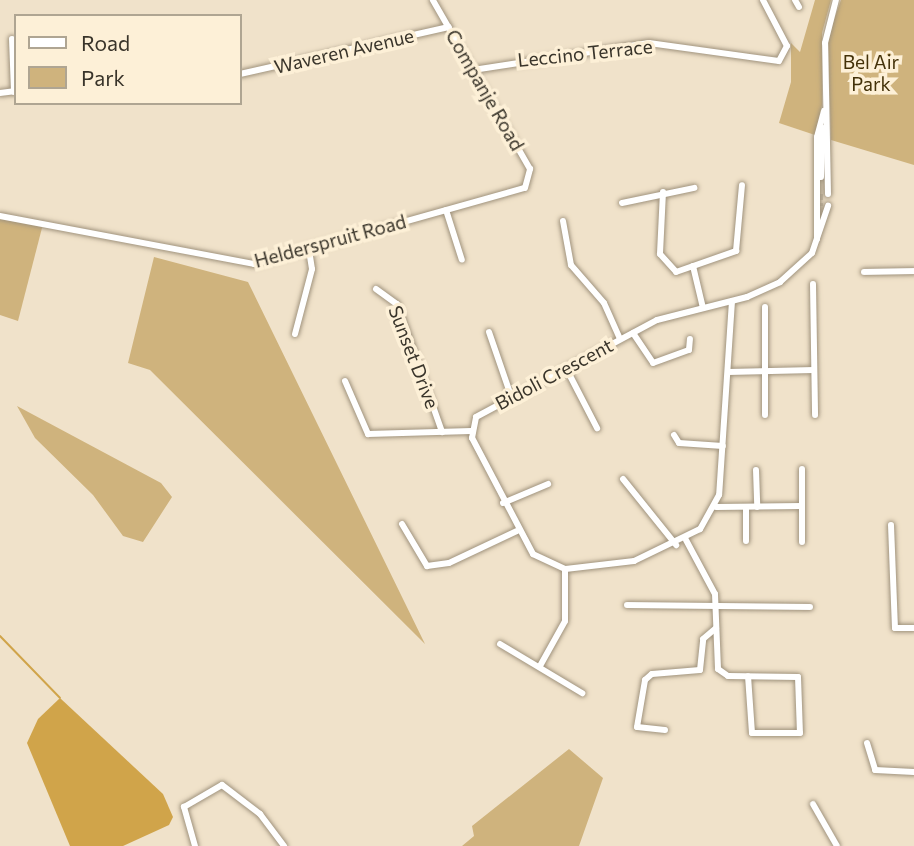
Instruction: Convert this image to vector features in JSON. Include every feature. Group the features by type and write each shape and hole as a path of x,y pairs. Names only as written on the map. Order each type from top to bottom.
{"street":[{"name":"Companje Road","path":"433,0 532,181"},
{"name":"Leccino Terrace","path":"473,70 649,43 781,60 787,46 763,0"},
{"path":"817,242 826,106 825,32 836,0"},
{"name":"Waveren Avenue","path":"242,74 449,27"},
{"path":"12,38 14,73"},
{"path":"823,125 828,164 824,194 823,125"},
{"name":"Helderspruit Road","path":"0,216 245,264 309,249 446,210 532,181"},
{"path":"663,192 661,259 672,271 736,251 742,185"},
{"path":"622,203 663,192 694,188"},
{"name":"Bidoli Crescent","path":"471,431 476,417 620,339 779,282 817,242 824,227 824,206 817,242"},
{"path":"446,210 462,260"},
{"path":"563,221 571,265 604,303 620,339"},
{"path":"295,334 312,269 309,249"},
{"path":"694,266 703,308"},
{"path":"864,272 914,271"},
{"path":"813,284 815,415"},
{"name":"Sunset Drive","path":"376,289 399,309 442,432"},
{"path":"345,381 368,434 471,431 517,531 533,554 565,569 634,561 686,540 716,507 723,446 732,301"},
{"path":"765,307 765,415"},
{"path":"489,332 511,396"},
{"path":"633,333 653,363 689,350 690,339"},
{"path":"566,368 597,428"},
{"path":"728,372 814,370"},
{"path":"674,435 679,443 723,446"},
{"path":"756,470 757,507"},
{"path":"802,470 802,542"},
{"path":"623,479 676,545"},
{"path":"503,503 548,484"},
{"path":"716,507 802,506"},
{"path":"746,507 746,541"},
{"path":"402,524 421,563 449,563 517,531"},
{"path":"891,525 895,628 914,628"},
{"path":"686,540 717,607 720,673 801,679 800,733 752,733 748,676"},
{"path":"540,666 565,621 565,569"},
{"path":"627,605 810,607"},
{"path":"664,730 637,727 645,680 652,674 700,670 703,639 716,628"},
{"path":"500,643 582,693"},
{"path":"867,743 875,770 914,772"},
{"path":"195,846 184,807 222,785 260,814 284,846"},
{"path":"813,804 837,846"}],"green space":[{"name":"Bel Air Park","path":"815,0 831,0 822,33 822,105 815,135 779,123 791,82 791,43 800,52"},
{"name":"Bel Air Park","path":"841,0 914,0 914,165 831,140 828,37"},
{"path":"0,216 43,224 18,321 0,315"},
{"path":"154,257 248,282 425,644 150,370 128,363"},
{"path":"17,406 161,483 172,497 143,542 123,536 93,495 35,438"},
{"path":"569,749 603,778 579,846 462,846 474,836 472,826"}],"shaded area":[{"path":"60,698 163,794 173,817 169,825 123,846 70,846 27,743 38,719"}],"waterway":[{"path":"0,636 60,698"}],"tunnel":[{"path":"820,194 820,206"}]}
